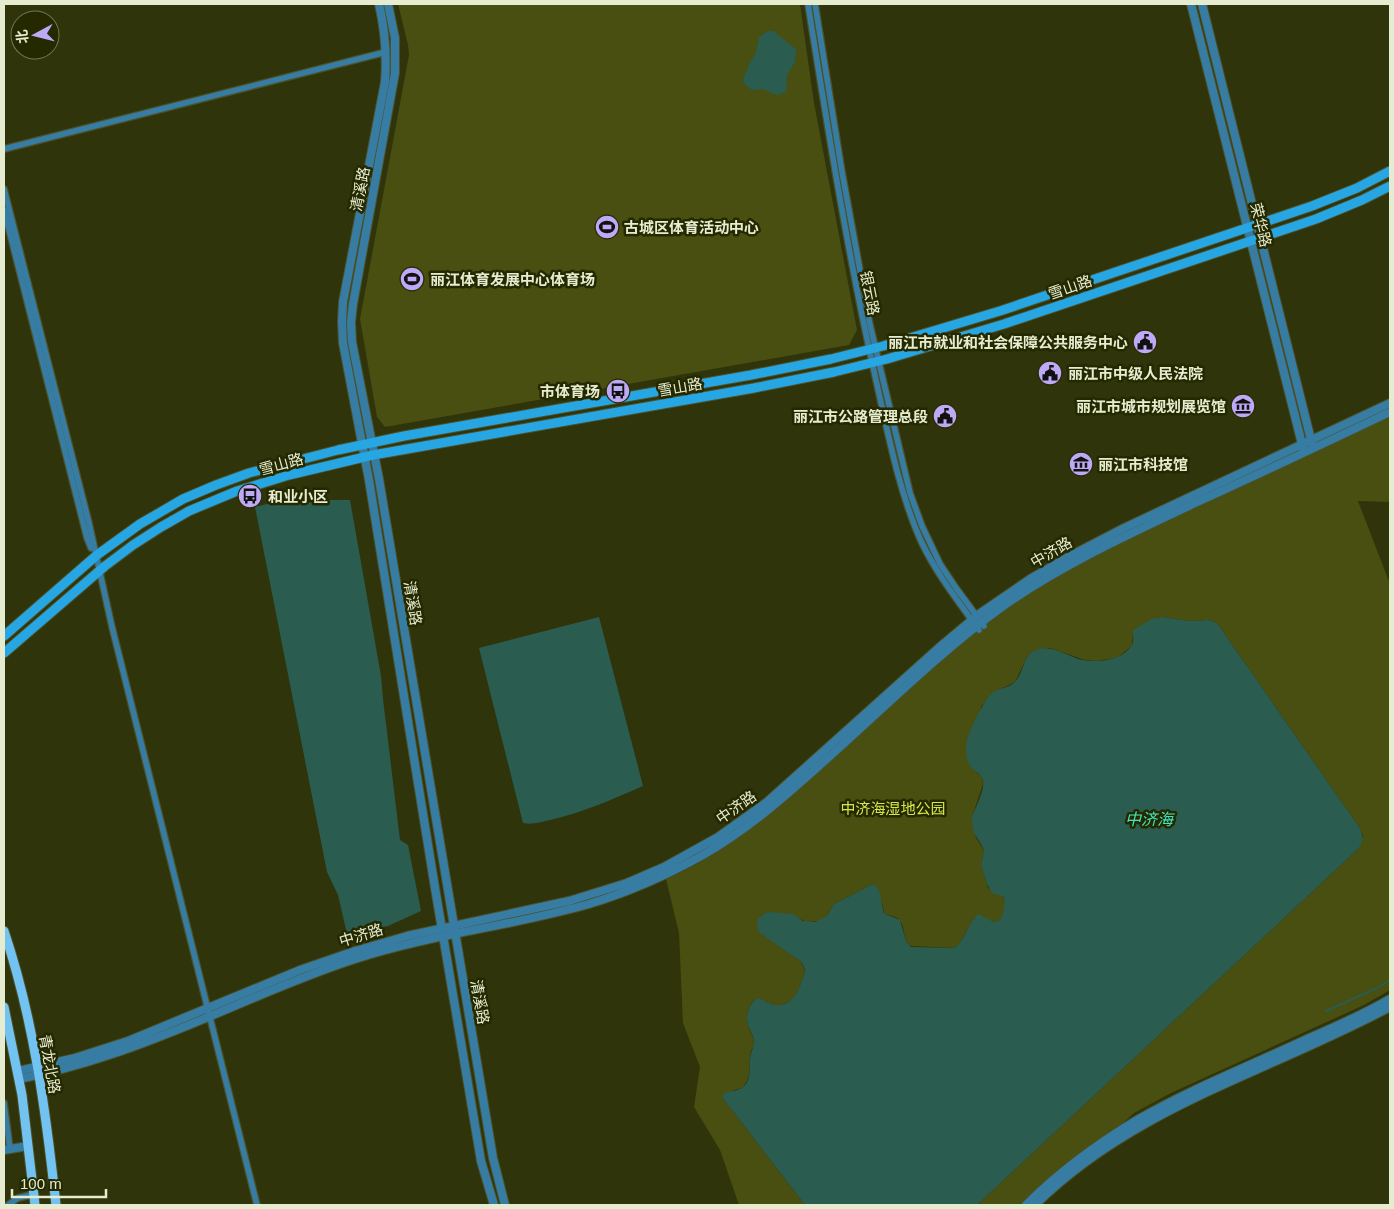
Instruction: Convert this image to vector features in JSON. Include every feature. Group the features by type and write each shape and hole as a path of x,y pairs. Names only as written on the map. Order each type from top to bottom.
{"main road":[{"name":"雪山路","path":"4,636 95,557 126,534 184,499 233,478 265,468 367,443 751,375 872,349 992,314 1327,201 1390,171"},
{"name":"雪山路","path":"4,653 119,555 154,531 189,511 237,491 269,481 370,456 754,388 914,352 1332,213 1390,186"},
{"name":"青龙北路","path":"4,931 22,996 38,1071 46,1119 56,1205"},
{"path":"4,1007 6,1030 18,1075 35,1205"}],"street":[{"name":"清溪路","path":"379,4 386,52 385,82 342,312 343,343 370,456 493,1158 499,1186 506,1205"},
{"name":"清溪路","path":"367,443 352,342 351,322 394,83 396,51 388,4"},
{"name":"银云路","path":"808,4 835,173 904,495 916,528 942,580 978,623"},
{"name":"银云路","path":"815,4 872,349"},
{"name":"荣华路","path":"1191,4 1303,449"},
{"name":"荣华路","path":"1202,4 1312,444"},
{"path":"4,149 386,52"},
{"path":"4,189 89,524 95,557 257,1205"},
{"path":"4,210 87,538 95,557"},
{"name":"中济路","path":"18,1075 109,1055 328,960 381,943 553,913 604,899 649,882 705,854 772,808 978,623 1034,586 1098,550 1303,449 1390,403"},
{"name":"中济路","path":"1312,444 1390,412"},
{"name":"清溪路","path":"370,456 443,932 482,1161 494,1205"},
{"path":"1026,1205 1044,1187 1074,1163 1137,1120 1174,1100 1351,1019 1390,999"},
{"path":"1035,1205 1092,1157 1158,1115 1362,1021 1390,1006"},
{"path":"4,1103 7,1149 28,1146"},
{"path":"8,1205 18,1198 34,1194"}],"green space":[{"name":"古城区体育活动中心","path":"398,4 800,4 814,103 857,330 849,345 385,427 377,417 360,319 409,55"},
{"name":"中济海湿地公园","path":"1390,416 1390,502 1358,501 1390,584 1390,990 1364,1005 1171,1093 1134,1113 1119,1127 1057,1172 1021,1205 977,1205 1359,848 1363,835 1217,623 1208,620 1189,621 1163,617 1133,634 1132,645 1118,657 1110,659 1085,660 1050,648 1036,650 1027,657 1015,682 991,694 981,707 976,772 982,777 983,784 972,817 976,838 984,850 981,865 988,888 1005,899 1004,912 1001,919 996,922 975,917 955,948 911,946 906,940 900,921 895,917 885,914 873,884 834,904 827,916 820,921 807,922 796,917 763,935 800,961 804,967 804,974 796,994 788,1002 774,1005 757,998 750,1006 747,1013 747,1021 754,1046 750,1056 748,1080 742,1088 722,1097 805,1205 739,1205 720,1150 694,1107 700,1067 683,1023 679,933 666,879 695,865 726,846 778,807 944,657 993,617 1033,590 1102,550"}],"water":[{"path":"768,31 773,31 796,49 795,62 787,75 786,92 777,95 762,89 752,90 745,85 743,80 750,62 756,53 759,37"},
{"path":"283,500 350,500 381,676 400,840 408,845 421,911 388,926 347,934 338,895 327,872 255,507"},
{"path":"599,617 643,786 574,814 536,823 523,823 479,648"},
{"name":"中济海","path":"1163,617 1189,621 1208,620 1217,623 1359,827 1362,838 1361,845 977,1205 805,1205 722,1097 724,1093 741,1088 748,1080 750,1058 754,1043 747,1021 747,1014 752,1003 757,998 773,1005 789,1002 797,992 804,974 805,969 800,961 760,933 757,923 758,919 769,912 793,914 803,921 815,922 827,916 834,904 873,884 879,890 885,914 900,920 906,941 911,947 955,948 978,914 994,922 999,921 1003,914 1005,899 992,893 987,884 981,865 984,850 974,832 972,824 972,817 981,794 983,781 981,776 969,764 966,745 969,734 986,700 992,693 1015,682 1029,655 1038,649 1051,649 1083,660 1103,661 1117,657 1128,650 1132,645 1133,630 1152,619"}],"waterway":[{"path":"1326,1011 1377,988 1390,980"}],"place":[{"name":"古城区体育活动中心","path":"607,227"},
{"name":"丽江体育发展中心体育场","path":"412,279"},
{"name":"丽江市就业和社会保障公共服务中心","path":"1145,342"},
{"name":"丽江市中级人民法院","path":"1050,373"},
{"name":"市体育场","path":"618,391"},
{"name":"丽江市城市规划展览馆","path":"1243,406"},
{"name":"丽江市公路管理总段","path":"945,416"},
{"name":"丽江市科技馆","path":"1081,464"},
{"name":"和业小区","path":"250,496"}]}
